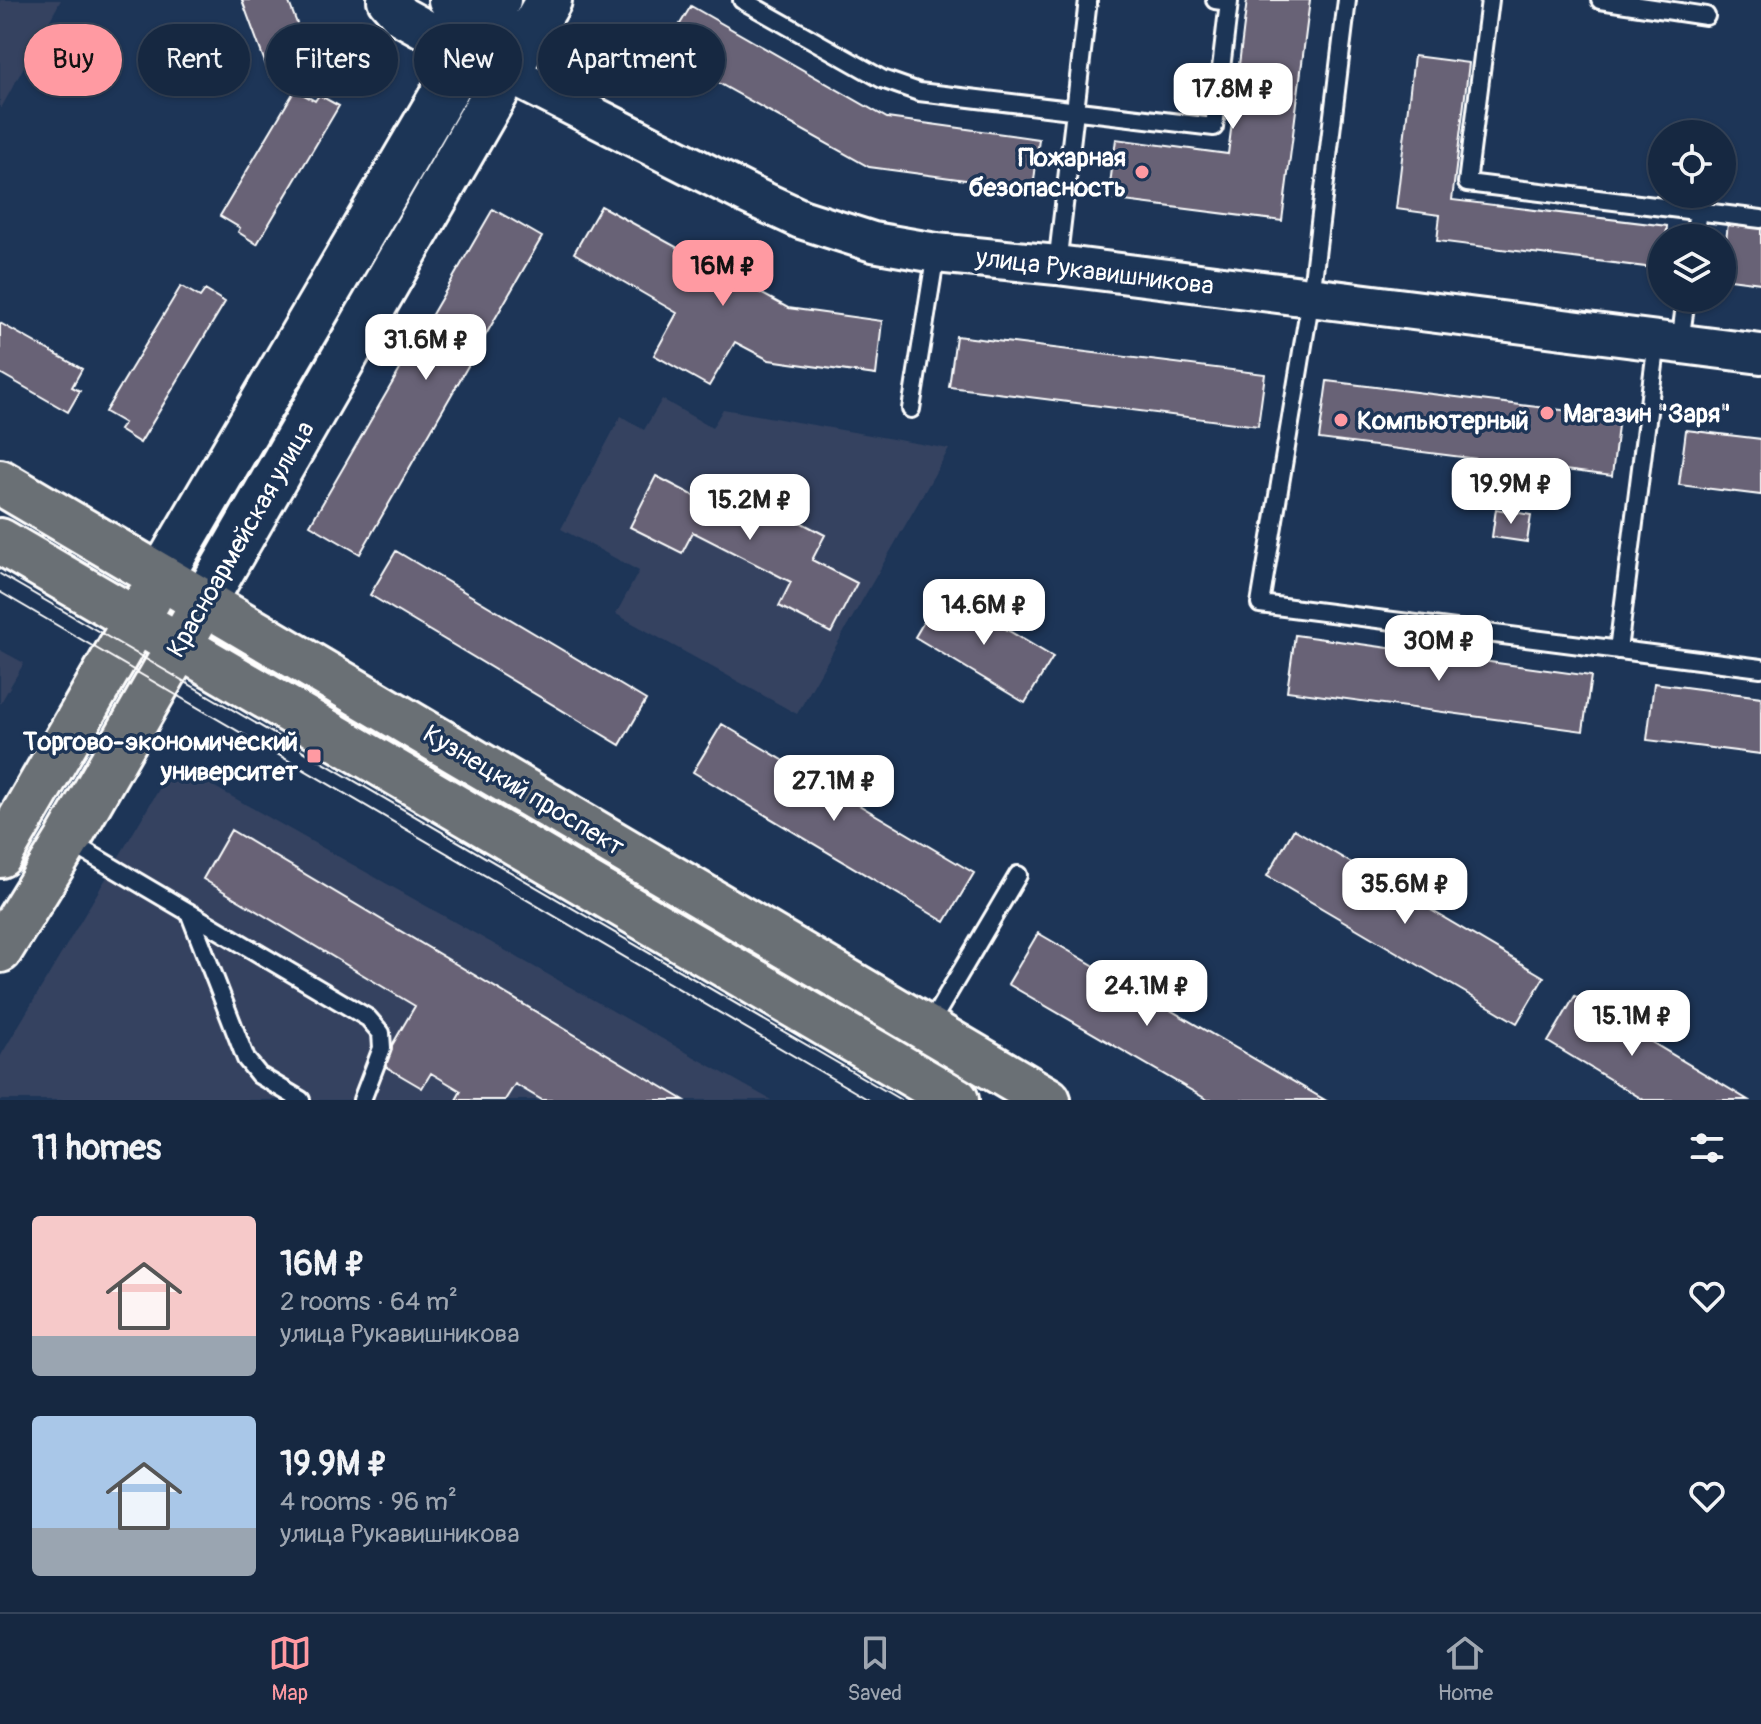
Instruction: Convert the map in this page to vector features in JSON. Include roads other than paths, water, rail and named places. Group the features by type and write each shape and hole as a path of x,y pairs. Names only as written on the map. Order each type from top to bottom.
{"main road":[{"name":"Красноармейская улица","path":"0,950 67,841 528,36"},
{"name":"Красноармейская улица","path":"5,839 442,96"},
{"name":"Кузнецкий проспект","path":"0,482 205,600 1048,1100"},
{"name":"Кузнецкий проспект","path":"0,541 956,1100"}],"street":[{"path":"387,0 401,16 475,24"},
{"path":"448,0 483,24"},
{"name":"улица Рукавишникова","path":"528,36 747,194 801,219 873,242 936,253 1057,265 1761,354"}],"lane":[{"path":"742,0 882,79 919,92 1214,127 1229,2 1215,0"},
{"path":"1057,265 1088,0"},
{"path":"1347,0 1311,297 1260,604 1761,668"},
{"path":"1490,0 1467,183 1761,219"},
{"path":"1600,0 1706,16"},
{"path":"1696,224 1698,211"},
{"path":"911,409 936,253"},
{"path":"1618,650 1668,342 1680,312"},
{"path":"67,841 368,1018 381,1033 382,1048 362,1100"},
{"path":"927,1029 1018,875"},
{"path":"189,912 246,1059 259,1075 301,1100"}],"tram line":[{"path":"0,574 901,1100"},
{"path":"0,592 869,1100"}],"place":[{"name":"Пожарная безопасность","path":"1142,172"},
{"name":"Магазин \"Заря\"","path":"1547,413"},
{"name":"Компьютерный","path":"1341,420"},
{"name":"Торгово-экономический университет","path":"314,756"}]}
